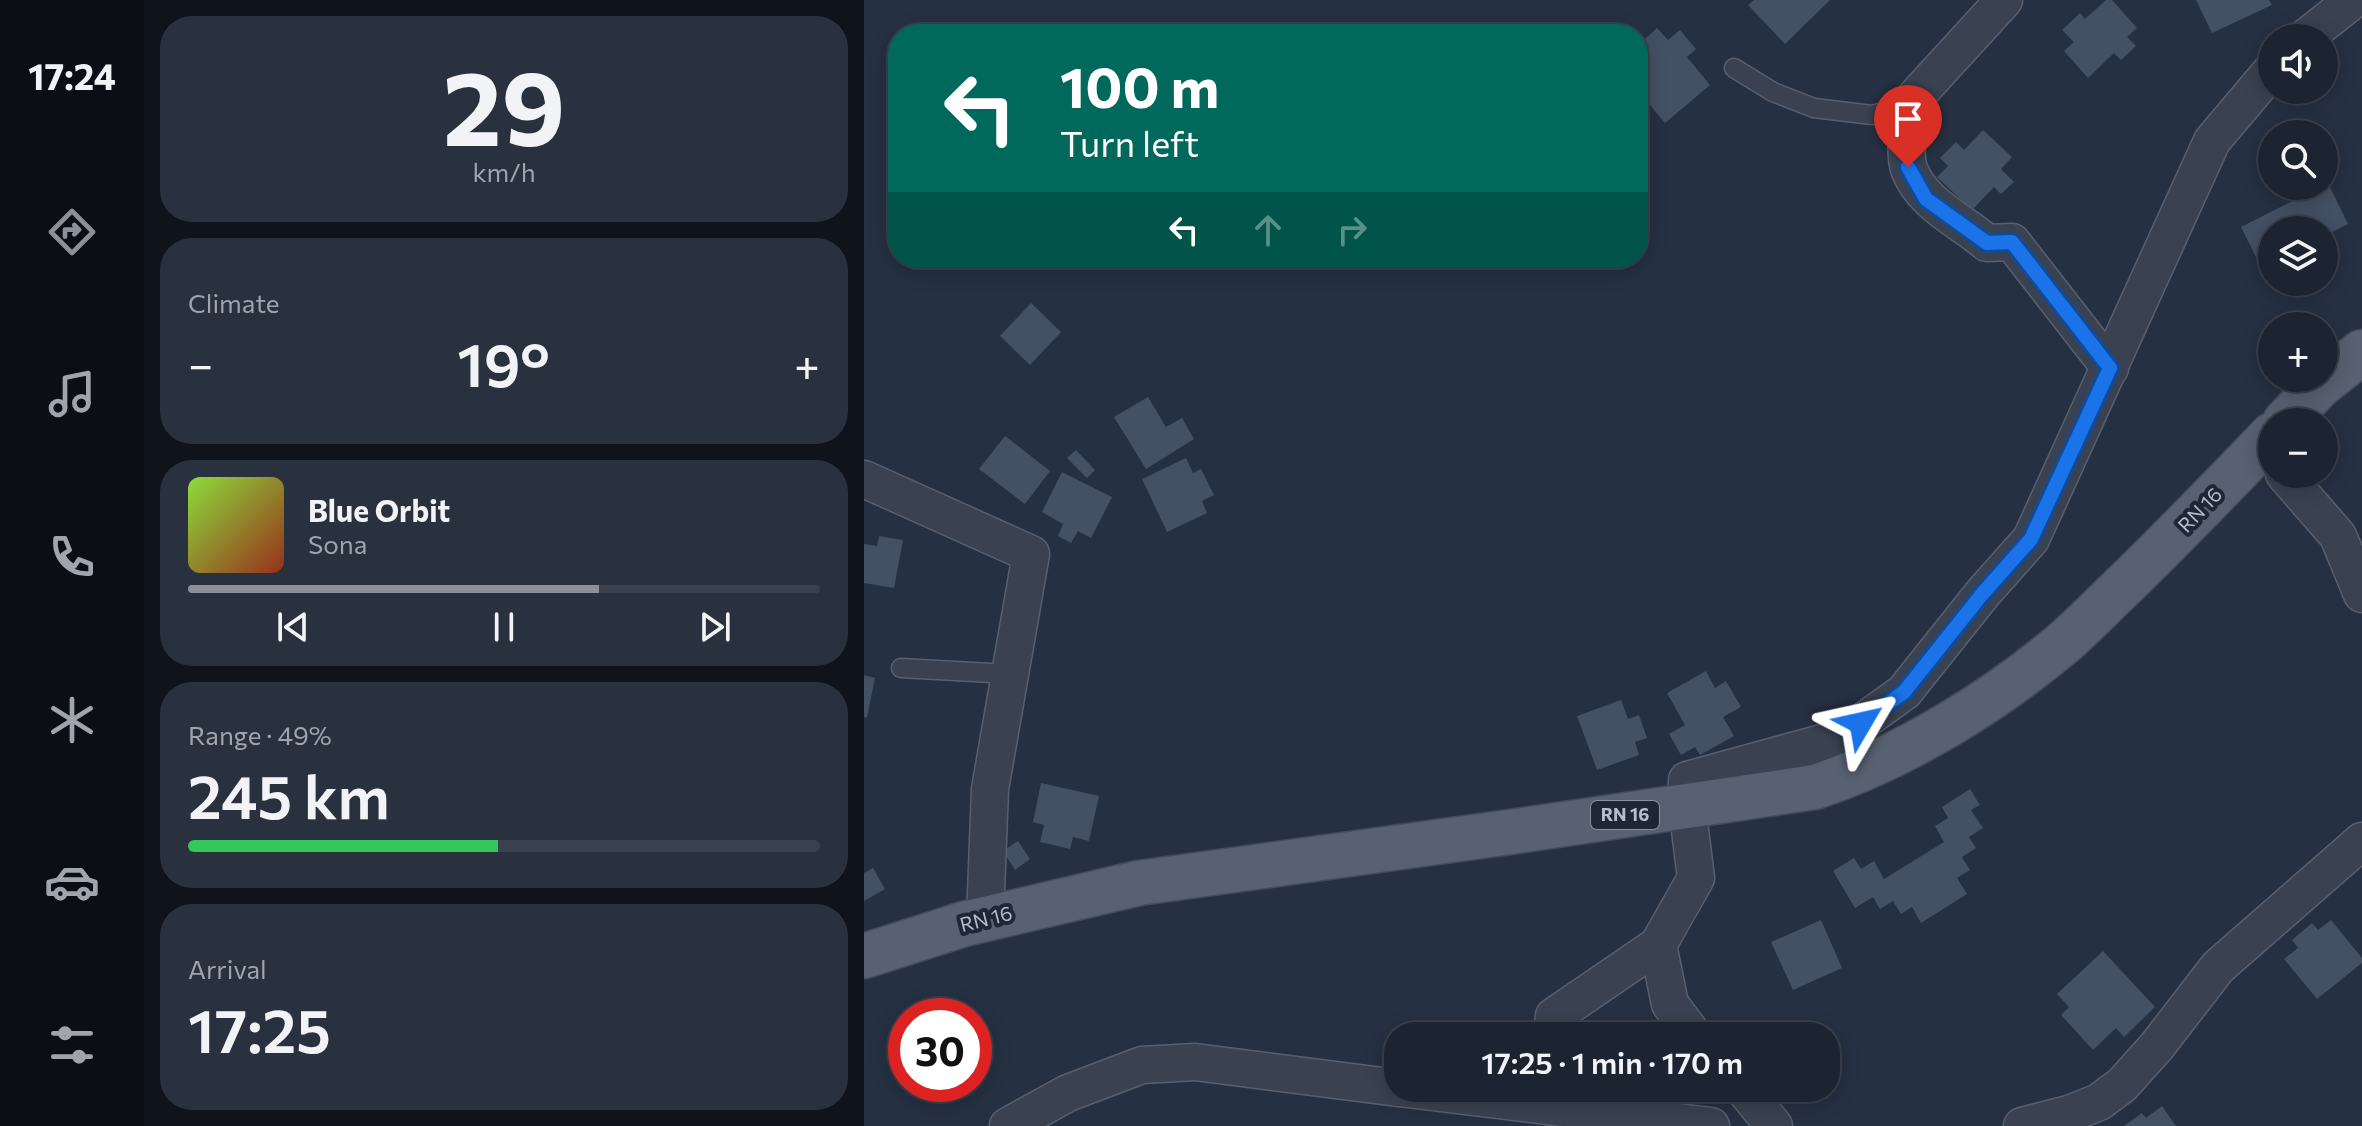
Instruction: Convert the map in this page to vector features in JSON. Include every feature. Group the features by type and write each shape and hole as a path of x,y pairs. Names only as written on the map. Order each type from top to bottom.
{"main road":[{"name":"RN 16","path":"2303,408 2319,386 2362,352"},
{"name":"RN 16","path":"864,956 985,919 1139,883 1815,787 1853,774 1911,746 2010,683 2062,644 2171,540 2258,463"}],"street":[{"path":"2004,0 1908,105 1908,167 1926,199 1987,243 2012,242 2110,368"},
{"path":"2323,24 2353,0"},
{"path":"1553,1022 1554,1016 1658,945 1696,878 1687,780 1840,738 1904,692 1983,593 2031,539 2212,141 2258,87"},
{"path":"864,479 1031,554 990,789 985,919"},
{"path":"2304,488 2338,536 2362,594"},
{"path":"2022,1126 2099,1102 2122,1085 2157,1046 2218,967 2362,841"},
{"path":"1658,945 1670,1004 1684,1022"},
{"path":"1008,1126 1068,1093 1142,1065 1195,1062 1384,1086"},
{"path":"1580,1102 1711,1126"},
{"path":"1754,1102 1774,1126"}],"lane":[{"path":"1734,68 1773,92 1814,108 1872,115 1908,105"},
{"path":"901,668 1010,674"}],"building":[{"path":"1754,0 1830,0 1785,44 1748,5"},
{"path":"2106,0 2112,0 2137,28 2127,37 2136,46 2121,60 2114,53 2088,78 2064,51 2074,42 2062,30 2080,13 2085,19"},
{"path":"2196,0 2269,0 2272,5 2212,33"},
{"path":"1657,28 1668,40 1680,30 1696,49 1687,57 1710,85 1665,123 1648,103 1648,36"},
{"path":"1983,130 2012,157 2001,169 2014,182 2001,194 1994,187 1972,210 1937,177 1948,166 1940,158 1956,142 1964,150"},
{"path":"2294,200 2336,200 2348,224 2338,229 2338,216 2263,216"},
{"path":"2258,218 2258,261 2241,227"},
{"path":"1031,303 1061,332 1030,365 1000,336"},
{"path":"1148,397 1166,427 1182,418 1194,439 1146,469 1114,417"},
{"path":"1005,436 1050,471 1025,504 979,469"},
{"path":"1076,450 1095,470 1087,478 1067,458"},
{"path":"1186,458 1193,473 1201,469 1214,495 1202,501 1207,513 1167,532 1142,479"},
{"path":"1062,472 1112,497 1091,538 1078,531 1071,543 1058,536 1063,524 1042,512"},
{"path":"879,536 903,540 894,588 864,583 864,544 877,546"},
{"path":"1706,671 1715,688 1726,681 1741,707 1723,717 1734,736 1700,755 1695,747 1681,755 1669,734 1685,725 1667,693"},
{"path":"864,675 875,678 867,718 864,717"},
{"path":"1621,700 1628,719 1639,715 1647,738 1635,742 1639,755 1597,770 1577,716"},
{"path":"1041,783 1099,796 1089,841 1073,837 1070,849 1040,842 1044,825 1033,822"},
{"path":"1970,789 1980,805 1971,810 1983,828 1969,837 1976,848 1962,857 1970,870 1957,878 1967,894 1921,923 1912,907 1901,914 1893,901 1880,909 1873,897 1855,908 1833,871 1854,858 1861,869 1874,861 1884,879 1944,842 1935,826 1948,818 1942,807"},
{"path":"1018,841 1030,859 1015,870 1003,851"},
{"path":"873,868 885,889 864,901 864,873"},
{"path":"1821,920 1842,968 1793,990 1771,942"},
{"path":"2331,920 2362,958 2362,963 2317,999 2284,959 2298,948 2292,940 2312,923 2318,930"},
{"path":"2103,951 2155,1007 2124,1037 2116,1028 2093,1050 2061,1015 2069,1007 2057,994"},
{"path":"2162,1106 2176,1126 2124,1126 2142,1113 2146,1118"}],"route":[{"path":"1861,723 1904,692 1983,593 2031,539 2110,368 2012,242 1987,243 1926,199 1908,167"}]}
